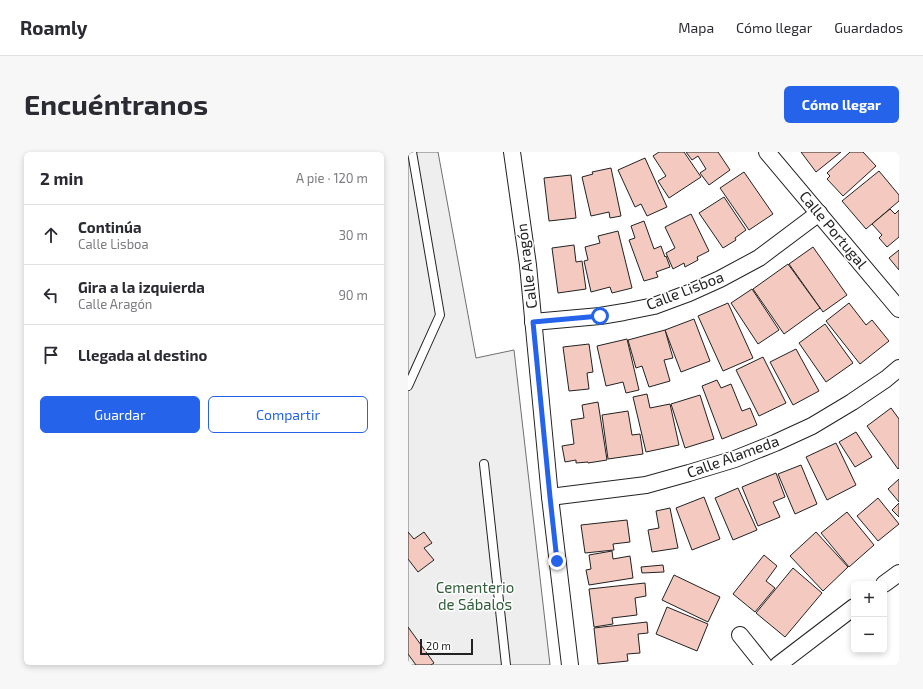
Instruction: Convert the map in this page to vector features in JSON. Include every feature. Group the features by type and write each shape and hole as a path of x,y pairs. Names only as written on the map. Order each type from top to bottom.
{"street":[{"name":"Calle Aragón","path":"514,152 528,265 550,497 570,665"},
{"name":"Calle Portugal","path":"767,152 899,309"},
{"name":"Calle Lisboa","path":"533,322 600,316 624,312 654,306 689,293 720,279 759,258 819,213"},
{"name":"Calle Alameda","path":"550,497 646,485 735,459 812,426 852,402 886,379 899,368"},
{"path":"887,582 899,573"},
{"path":"778,665 851,609"},
{"path":"740,635 764,665"}],"lane":[{"path":"408,386 440,315 412,152"},
{"path":"484,464 506,665"}],"green space":[{"name":"Cementerio de Sábalos","path":"408,152 438,152 476,358 514,350 550,665 408,665"}],"building":[{"path":"659,152 684,152 701,177 669,198 658,181 666,176 653,156"},
{"path":"686,152 718,152 730,170 709,185 700,173 706,169 698,156 692,160"},
{"path":"801,152 841,152 816,172"},
{"path":"850,152 863,152 876,166 843,196 827,179 830,176 827,173"},
{"path":"645,158 667,207 647,216 641,204 635,207 618,170"},
{"path":"611,168 621,216 610,218 609,212 591,216 582,177 593,174 592,172"},
{"path":"879,171 899,195 899,201 866,229 842,201"},
{"path":"744,172 773,214 749,230 720,188"},
{"path":"571,175 576,218 549,221 544,178"},
{"path":"724,197 746,230 735,238 736,240 723,248 699,213"},
{"path":"890,209 895,214 899,210 899,237 887,247 879,238 882,235 872,224"},
{"path":"691,214 709,251 697,257 698,260 685,267 684,263 673,269 666,253 675,248 665,227"},
{"path":"644,221 654,249 661,246 670,267 656,272 658,277 644,281 629,240 635,238 631,226"},
{"path":"618,231 632,288 612,293 610,287 591,292 584,261 588,260 585,247 600,243 598,236"},
{"path":"574,245 576,262 582,261 586,289 558,293 552,248"},
{"path":"813,247 847,295 823,312 789,264"},
{"path":"899,250 899,270 889,258"},
{"path":"788,264 820,308 784,334 753,289"},
{"path":"752,289 779,330 758,344 731,303"},
{"path":"728,303 753,358 723,371 698,316"},
{"path":"849,303 866,325 872,320 889,341 860,364 826,321"},
{"path":"694,319 710,361 681,372 665,330"},
{"path":"825,324 853,363 826,382 799,343"},
{"path":"665,330 673,358 664,360 670,381 649,387 642,366 636,368 628,340"},
{"path":"627,339 639,390 626,393 623,382 606,386 597,346"},
{"path":"589,344 593,372 587,373 589,389 569,391 563,347"},
{"path":"796,349 819,391 793,405 770,362"},
{"path":"763,357 786,403 759,416 736,370"},
{"path":"717,380 721,388 731,384 742,411 750,408 757,425 722,439 702,386"},
{"path":"647,394 650,408 670,404 679,445 646,452 633,397"},
{"path":"700,395 714,439 685,448 671,404"},
{"path":"598,402 607,460 588,463 576,463 576,460 565,462 562,446 574,444 571,420 584,418 582,405"},
{"path":"891,408 899,419 898,469 867,426"},
{"path":"628,411 632,435 640,434 643,454 608,459 602,415"},
{"path":"856,432 872,457 855,467 839,442"},
{"path":"836,443 856,485 827,500 806,457"},
{"path":"801,465 817,504 795,514 778,474"},
{"path":"776,473 785,497 773,502 780,517 758,526 742,487"},
{"path":"899,479 899,502 888,489"},
{"path":"738,488 757,530 733,540 715,498"},
{"path":"704,497 720,539 692,550 676,508"},
{"path":"878,498 899,524 878,541 857,516"},
{"path":"899,503 899,517 892,510"},
{"path":"670,508 678,548 652,552 648,530 659,528 656,511"},
{"path":"847,512 874,545 849,567 821,533"},
{"path":"627,520 630,542 613,544 614,550 585,553 581,525"},
{"path":"408,532 414,539 424,532 432,543 424,548 434,560 418,572 408,559"},
{"path":"816,532 848,567 823,591 790,556"},
{"path":"612,551 613,559 630,556 633,578 589,585 586,570 591,569 589,555"},
{"path":"764,555 777,566 766,581 775,588 755,612 733,594"},
{"path":"663,565 664,572 642,573 641,567"},
{"path":"793,568 822,593 785,637 756,613"},
{"path":"674,575 720,597 708,622 662,600"},
{"path":"645,583 646,596 635,598 637,615 612,618 613,624 594,627 589,589"},
{"path":"667,607 708,624 697,651 656,634"},
{"path":"647,622 648,633 638,634 640,653 627,654 628,661 598,664 594,628"},
{"path":"408,627 434,663 431,665 416,665 408,654"}],"route":[{"path":"557,561 533,322 600,316"}]}
